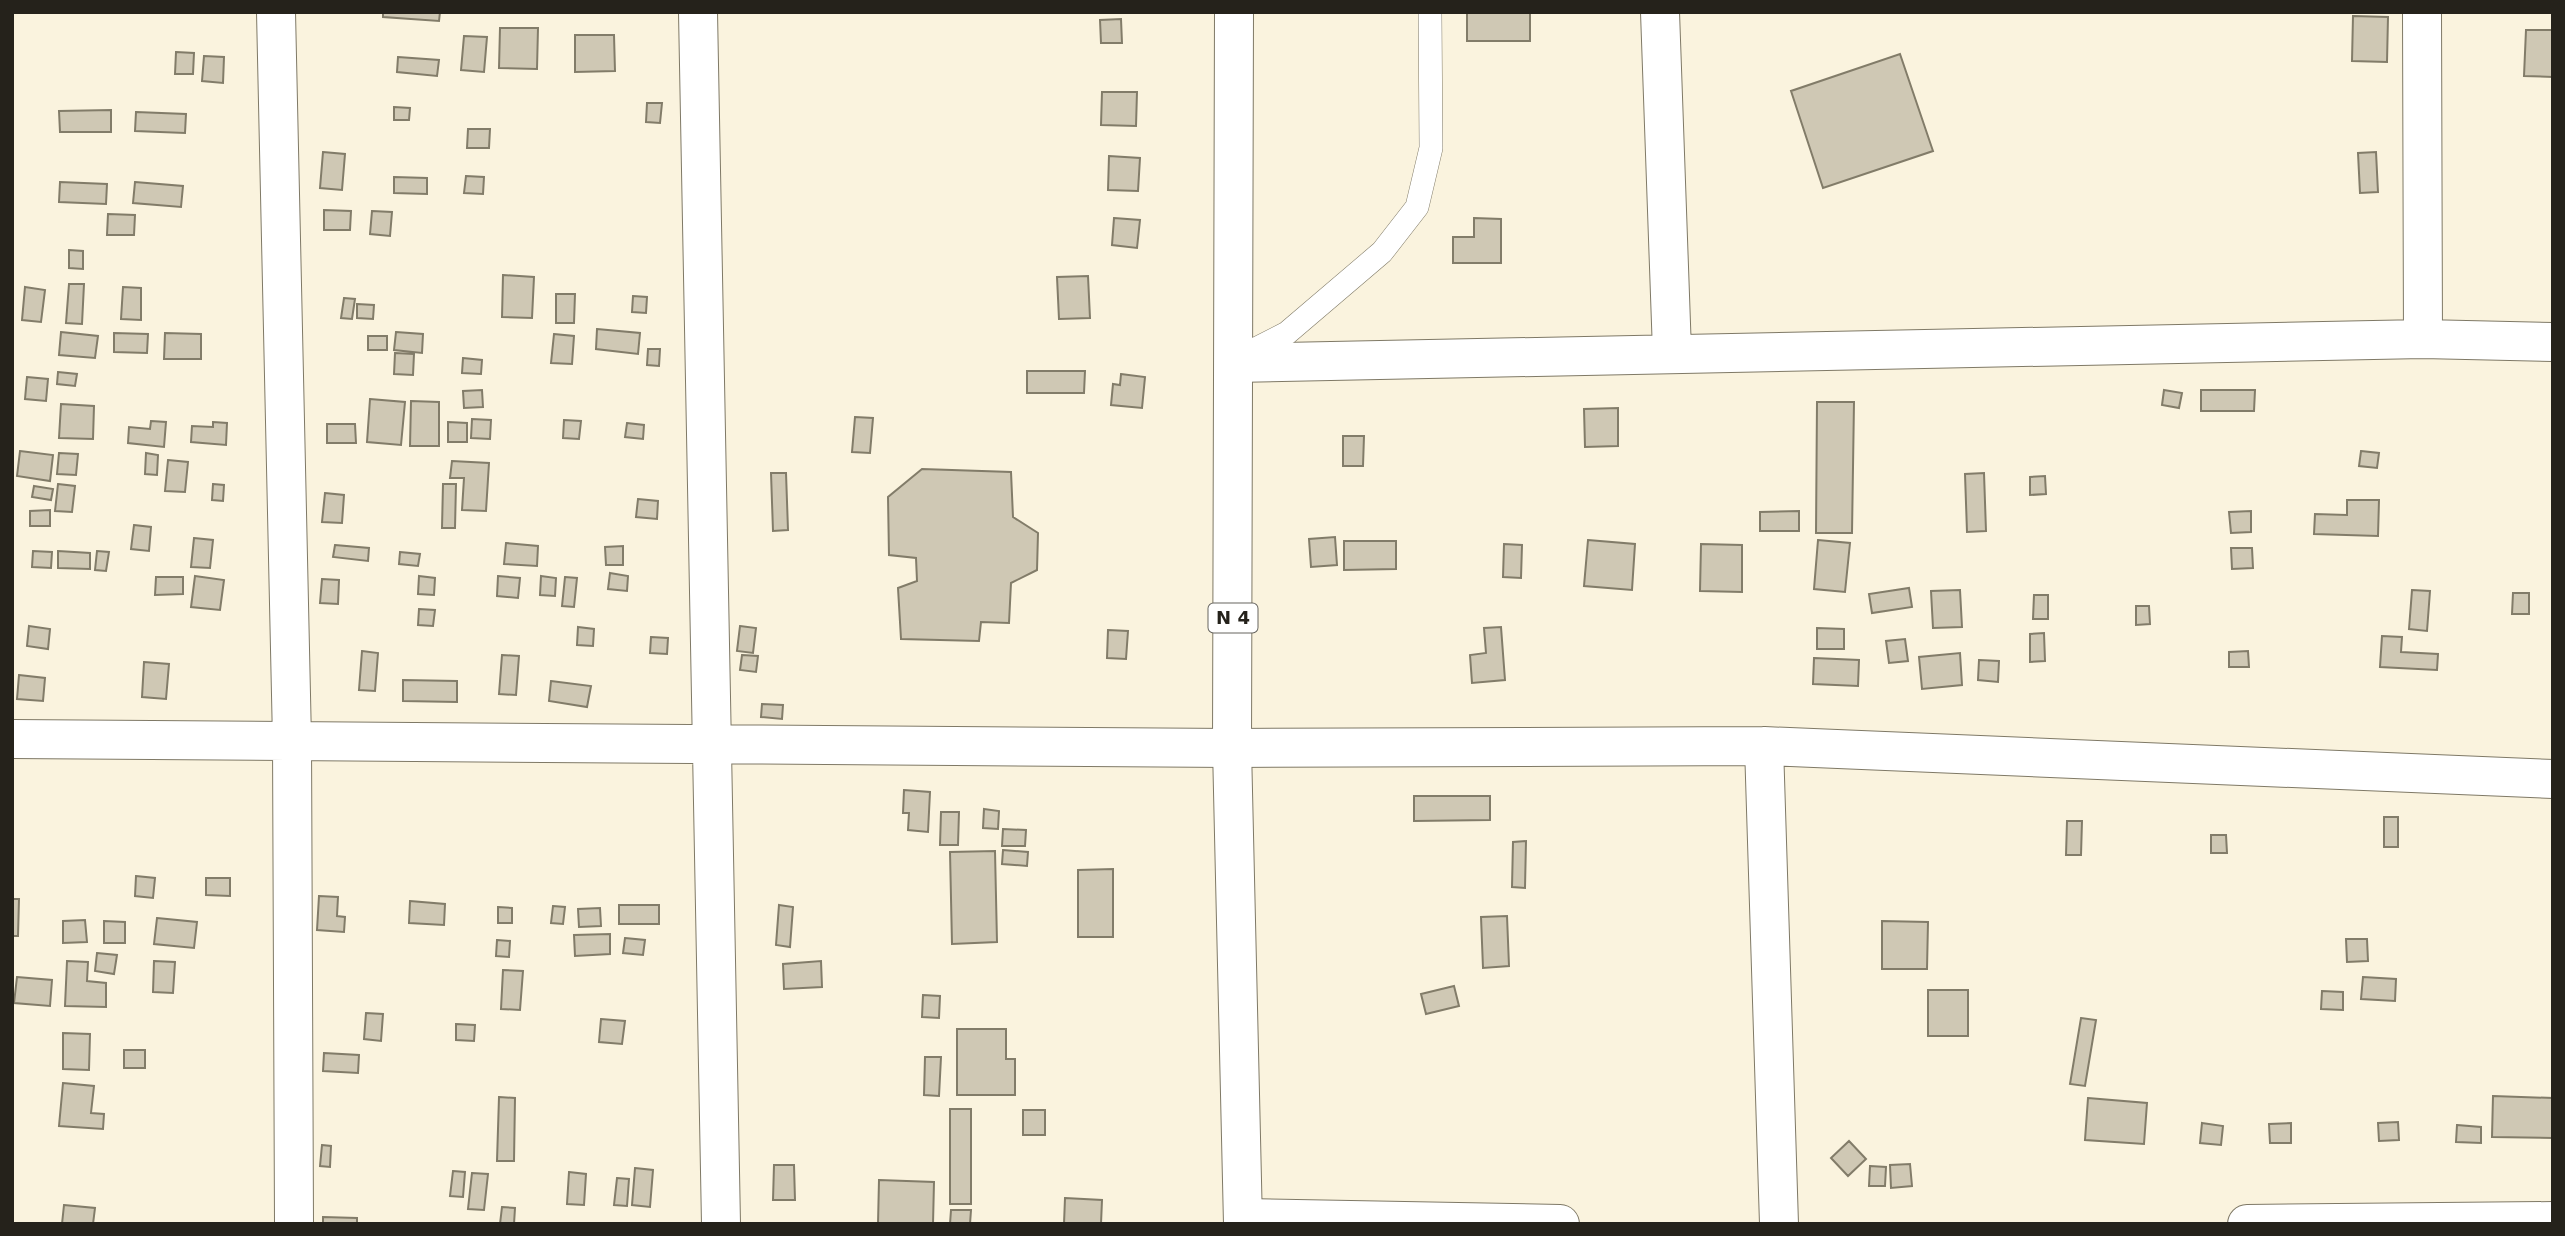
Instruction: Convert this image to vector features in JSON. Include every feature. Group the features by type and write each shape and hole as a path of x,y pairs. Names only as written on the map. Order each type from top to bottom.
{"main road":[{"path":"276,12 292,740 294,1224"},
{"path":"698,12 714,742 721,1224"},
{"name":"N 4","path":"1234,12 1232,748 1243,1221"},
{"path":"1660,12 1672,352"},
{"path":"2422,12 2423,339"},
{"path":"1234,362 2423,339 2553,342"},
{"path":"12,739 714,742 1232,748 1764,746 2553,779"},
{"path":"1764,746 1779,1224"},
{"path":"1243,1221 1560,1224"},
{"path":"2247,1224 2553,1221"}],"lane":[{"path":"1234,362 1287,333 1382,252 1417,207 1431,148 1430,12"}],"building":[{"path":"383,12 440,12 439,21 383,17"},
{"path":"1467,12 1530,12 1530,41 1467,41"},
{"path":"2353,16 2388,17 2387,62 2352,61"},
{"path":"1121,19 1122,43 1101,43 1100,20"},
{"path":"500,28 538,28 537,69 499,68"},
{"path":"2526,30 2553,30 2553,77 2524,76"},
{"path":"575,35 614,35 615,71 575,72"},
{"path":"464,36 487,37 484,72 461,70"},
{"path":"176,52 194,53 193,74 175,74"},
{"path":"1900,54 1933,151 1823,188 1791,91"},
{"path":"204,56 224,57 223,83 202,81"},
{"path":"398,57 439,60 437,76 397,72"},
{"path":"1102,92 1137,92 1136,126 1101,125"},
{"path":"647,103 662,103 660,123 646,122"},
{"path":"394,107 410,108 409,120 394,120"},
{"path":"111,110 111,132 60,132 59,111"},
{"path":"136,112 186,114 185,133 135,131"},
{"path":"468,129 490,129 489,148 467,148"},
{"path":"323,152 345,154 342,190 320,188"},
{"path":"2376,152 2378,192 2360,193 2358,153"},
{"path":"1109,156 1140,158 1138,191 1108,190"},
{"path":"466,176 484,177 483,194 464,193"},
{"path":"394,177 427,178 427,194 394,193"},
{"path":"60,182 107,184 106,204 59,202"},
{"path":"135,182 183,186 181,207 133,203"},
{"path":"324,210 351,211 350,230 324,230"},
{"path":"372,211 392,212 390,236 370,234"},
{"path":"108,214 135,215 134,235 107,235"},
{"path":"1114,218 1140,220 1137,248 1112,245"},
{"path":"1474,218 1501,219 1501,263 1453,263 1453,237 1474,237"},
{"path":"69,250 83,251 83,269 69,268"},
{"path":"503,275 534,277 532,318 502,317"},
{"path":"1088,276 1090,318 1059,319 1057,277"},
{"path":"69,284 84,284 82,324 66,323"},
{"path":"25,287 45,290 41,322 22,320"},
{"path":"123,287 141,288 141,320 121,319"},
{"path":"556,294 575,294 574,323 556,323"},
{"path":"633,296 647,297 646,313 632,312"},
{"path":"344,298 355,299 352,319 341,318"},
{"path":"357,304 374,305 373,319 357,318"},
{"path":"597,329 640,333 638,354 596,349"},
{"path":"61,332 98,336 95,358 59,355"},
{"path":"396,332 423,334 422,353 394,350"},
{"path":"114,333 148,334 147,353 114,352"},
{"path":"165,333 201,334 201,359 164,359"},
{"path":"554,334 574,336 572,364 551,363"},
{"path":"368,336 387,336 387,350 368,350"},
{"path":"648,349 660,349 659,366 647,365"},
{"path":"395,353 414,354 413,375 394,374"},
{"path":"463,358 482,360 481,374 462,373"},
{"path":"1027,371 1085,371 1084,393 1027,393"},
{"path":"58,372 77,374 75,386 57,384"},
{"path":"1121,374 1145,377 1142,408 1111,405 1113,384 1120,385"},
{"path":"27,377 48,379 46,401 25,399"},
{"path":"482,390 483,407 464,408 463,391"},
{"path":"2164,390 2182,393 2179,408 2162,405"},
{"path":"2201,390 2255,390 2254,411 2201,411"},
{"path":"370,399 405,402 401,445 367,442"},
{"path":"411,401 439,402 439,446 410,446"},
{"path":"1817,402 1854,402 1852,533 1816,533"},
{"path":"61,404 94,406 93,439 59,438"},
{"path":"1618,408 1618,446 1585,447 1584,409"},
{"path":"855,417 873,418 870,453 852,452"},
{"path":"472,419 491,420 490,439 471,438"},
{"path":"564,420 581,421 579,439 563,438"},
{"path":"151,421 166,422 164,447 128,443 129,427 150,429"},
{"path":"213,422 227,423 226,445 191,442 192,426 213,427"},
{"path":"448,422 467,423 467,442 448,442"},
{"path":"627,423 644,425 643,439 625,437"},
{"path":"327,424 355,424 356,443 327,443"},
{"path":"1343,436 1364,436 1363,466 1343,466"},
{"path":"20,451 53,455 50,481 17,476"},
{"path":"2361,451 2379,453 2377,468 2359,466"},
{"path":"59,453 78,454 76,475 57,474"},
{"path":"146,453 158,455 157,475 145,474"},
{"path":"168,460 188,462 185,492 165,491"},
{"path":"452,461 489,463 486,511 462,510 464,478 450,478"},
{"path":"922,469 1011,472 1013,517 1038,533 1037,570 1011,583 1009,623 981,622 979,641 901,639 898,588 917,581 916,558 889,555 888,497"},
{"path":"771,473 786,473 788,530 773,531"},
{"path":"1984,473 1986,531 1967,532 1965,474"},
{"path":"2045,476 2046,494 2030,495 2030,477"},
{"path":"58,484 75,486 72,512 55,511"},
{"path":"213,484 224,485 223,501 212,500"},
{"path":"443,484 456,484 455,528 442,528"},
{"path":"34,486 53,489 51,500 32,497"},
{"path":"325,493 344,495 342,523 322,522"},
{"path":"638,499 658,501 657,519 636,517"},
{"path":"2347,500 2379,500 2378,536 2314,534 2315,514 2347,515"},
{"path":"50,510 50,526 30,526 30,511"},
{"path":"1799,511 1799,531 1760,531 1760,512"},
{"path":"2251,511 2251,532 2231,533 2229,512"},
{"path":"134,525 151,527 149,551 131,549"},
{"path":"1335,537 1337,565 1311,567 1309,539"},
{"path":"194,538 213,540 210,568 191,567"},
{"path":"1588,540 1635,544 1632,590 1584,586"},
{"path":"1818,540 1850,543 1845,592 1814,589"},
{"path":"1344,541 1396,541 1396,569 1344,570"},
{"path":"506,543 538,546 537,566 504,564"},
{"path":"1504,544 1522,545 1521,578 1503,577"},
{"path":"1701,544 1742,545 1742,592 1700,591"},
{"path":"335,545 369,548 368,561 333,557"},
{"path":"623,546 623,565 606,565 605,547"},
{"path":"2231,548 2252,548 2253,568 2232,569"},
{"path":"33,551 52,552 51,568 32,567"},
{"path":"58,551 90,553 90,569 58,568"},
{"path":"97,551 109,552 106,571 95,570"},
{"path":"400,552 420,554 418,566 399,564"},
{"path":"610,573 628,576 627,591 608,589"},
{"path":"195,576 224,580 220,610 191,607"},
{"path":"419,576 435,578 434,595 418,594"},
{"path":"498,576 520,578 518,598 497,596"},
{"path":"541,576 556,578 555,596 540,595"},
{"path":"156,577 183,577 183,594 155,595"},
{"path":"565,577 577,578 574,607 562,606"},
{"path":"322,579 339,580 338,604 320,603"},
{"path":"1909,588 1912,607 1872,613 1869,594"},
{"path":"1960,590 1962,627 1933,628 1931,591"},
{"path":"2412,590 2430,591 2427,631 2409,629"},
{"path":"2513,593 2529,593 2529,614 2512,614"},
{"path":"2034,595 2048,595 2048,619 2033,619"},
{"path":"2136,606 2149,606 2150,624 2136,625"},
{"path":"419,609 435,610 433,626 418,625"},
{"path":"29,626 50,629 48,649 27,646"},
{"path":"740,626 756,628 753,653 737,651"},
{"path":"578,627 594,629 593,646 577,645"},
{"path":"1501,627 1505,680 1472,683 1470,655 1486,653 1484,628"},
{"path":"1817,628 1844,629 1844,649 1817,649"},
{"path":"1108,630 1128,631 1126,659 1107,658"},
{"path":"2044,633 2045,661 2030,662 2030,634"},
{"path":"2382,636 2402,637 2401,652 2438,654 2437,670 2380,667"},
{"path":"651,637 668,638 667,654 650,653"},
{"path":"1905,639 1908,661 1889,663 1886,641"},
{"path":"362,651 378,653 375,691 359,690"},
{"path":"2248,651 2249,667 2229,667 2229,652"},
{"path":"1960,653 1962,685 1922,689 1919,657"},
{"path":"502,655 519,656 516,695 499,694"},
{"path":"742,655 758,656 756,672 740,670"},
{"path":"1814,658 1859,660 1858,686 1813,684"},
{"path":"1979,660 1999,661 1998,682 1978,680"},
{"path":"144,662 169,664 166,699 142,697"},
{"path":"19,675 45,678 43,701 17,699"},
{"path":"403,680 457,681 457,702 403,701"},
{"path":"551,681 591,686 587,707 549,701"},
{"path":"762,704 783,705 782,719 761,717"},
{"path":"904,790 930,792 928,832 908,830 909,813 903,813"},
{"path":"1414,796 1490,796 1490,820 1414,821"},
{"path":"984,809 999,811 998,829 983,828"},
{"path":"941,812 959,812 958,845 940,845"},
{"path":"2384,817 2398,817 2398,847 2384,847"},
{"path":"2067,821 2082,821 2081,855 2066,855"},
{"path":"1003,829 1026,830 1025,846 1002,846"},
{"path":"2211,835 2226,835 2227,853 2211,853"},
{"path":"1526,841 1525,888 1512,887 1513,842"},
{"path":"1003,850 1028,852 1027,866 1002,864"},
{"path":"995,851 997,942 952,944 950,852"},
{"path":"1113,869 1113,937 1078,937 1078,870"},
{"path":"136,876 155,878 153,898 135,896"},
{"path":"206,878 230,878 230,896 206,895"},
{"path":"319,896 338,897 337,916 345,917 344,932 317,930"},
{"path":"12,899 19,899 18,936 12,936"},
{"path":"410,901 445,904 444,925 409,923"},
{"path":"619,905 659,905 659,924 619,924"},
{"path":"779,905 793,907 790,947 776,945"},
{"path":"553,906 565,907 563,924 551,923"},
{"path":"498,907 512,908 512,923 498,923"},
{"path":"600,908 601,926 579,927 578,909"},
{"path":"1507,916 1509,966 1483,968 1481,917"},
{"path":"157,918 197,922 194,948 154,944"},
{"path":"85,920 87,942 63,943 63,921"},
{"path":"104,921 125,922 125,943 104,943"},
{"path":"1882,921 1928,922 1927,969 1882,969"},
{"path":"610,934 610,954 575,956 574,935"},
{"path":"625,938 645,940 643,955 623,953"},
{"path":"2346,939 2367,939 2368,961 2347,962"},
{"path":"497,940 510,941 509,957 496,956"},
{"path":"97,953 117,955 114,974 95,971"},
{"path":"67,961 88,962 87,981 106,983 106,1007 65,1006"},
{"path":"154,961 175,962 173,993 153,992"},
{"path":"821,961 822,987 784,989 783,964"},
{"path":"503,970 523,971 520,1010 501,1009"},
{"path":"17,977 52,980 50,1006 14,1003"},
{"path":"2363,977 2396,979 2395,1001 2361,999"},
{"path":"1454,986 1459,1006 1426,1014 1421,994"},
{"path":"1928,990 1968,990 1968,1036 1928,1036"},
{"path":"2322,991 2343,992 2343,1010 2321,1009"},
{"path":"923,995 940,996 939,1018 922,1017"},
{"path":"366,1013 383,1014 381,1041 364,1039"},
{"path":"2081,1018 2096,1020 2085,1086 2070,1084"},
{"path":"601,1019 625,1021 622,1044 599,1042"},
{"path":"456,1024 475,1025 474,1041 456,1040"},
{"path":"957,1029 1006,1029 1006,1059 1015,1059 1015,1095 957,1095"},
{"path":"63,1033 90,1034 89,1070 63,1069"},
{"path":"124,1050 145,1050 145,1068 124,1068"},
{"path":"324,1053 359,1055 358,1073 323,1071"},
{"path":"925,1057 941,1057 939,1096 924,1095"},
{"path":"63,1083 94,1086 91,1113 104,1114 103,1129 59,1126"},
{"path":"2493,1096 2553,1098 2553,1138 2492,1137"},
{"path":"499,1097 515,1098 514,1161 497,1161"},
{"path":"2088,1098 2147,1103 2144,1144 2085,1140"},
{"path":"950,1109 971,1109 971,1204 950,1204"},
{"path":"1023,1110 1045,1110 1045,1135 1023,1135"},
{"path":"2398,1122 2399,1140 2379,1141 2378,1123"},
{"path":"2202,1123 2223,1126 2221,1145 2200,1143"},
{"path":"2291,1123 2291,1143 2270,1143 2269,1124"},
{"path":"2457,1125 2481,1127 2481,1143 2456,1142"},
{"path":"1849,1141 1866,1159 1848,1176 1831,1158"},
{"path":"322,1145 331,1146 330,1167 320,1166"},
{"path":"1910,1164 1912,1186 1891,1188 1890,1165"},
{"path":"774,1165 794,1165 795,1200 773,1200"},
{"path":"1870,1166 1886,1167 1885,1186 1869,1186"},
{"path":"635,1168 653,1170 650,1207 632,1205"},
{"path":"453,1171 465,1172 463,1197 450,1196"},
{"path":"569,1172 586,1174 584,1205 567,1204"},
{"path":"472,1173 488,1174 484,1210 468,1209"},
{"path":"617,1178 629,1179 627,1206 614,1205"},
{"path":"879,1180 934,1182 933,1224 878,1224"},
{"path":"1065,1198 1102,1200 1101,1224 1064,1224"},
{"path":"64,1205 95,1208 93,1224 62,1224"},
{"path":"502,1207 515,1208 514,1224 500,1224"},
{"path":"951,1210 971,1210 970,1224 950,1224"},
{"path":"323,1217 357,1218 357,1224 323,1224"}]}
